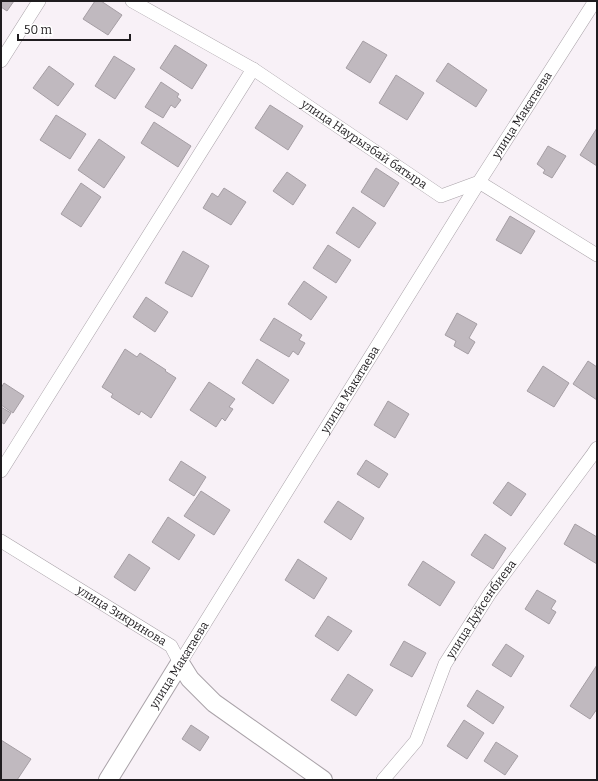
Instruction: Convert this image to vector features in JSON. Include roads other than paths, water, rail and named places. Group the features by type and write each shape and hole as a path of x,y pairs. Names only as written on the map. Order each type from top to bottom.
{"street":[{"path":"1,61 39,1"},
{"name":"улица Наурызбай батыра","path":"132,1 252,69 441,196 479,182"},
{"name":"улица Макатаева","path":"108,780 479,182 595,1"},
{"path":"1,472 252,69"},
{"path":"479,182 597,255"},
{"name":"улица Дуйсенбиева","path":"383,780 416,741 445,664 490,593 597,448"},
{"name":"улица Зикринова","path":"1,541 171,646 190,679 214,703 323,780"}]}
